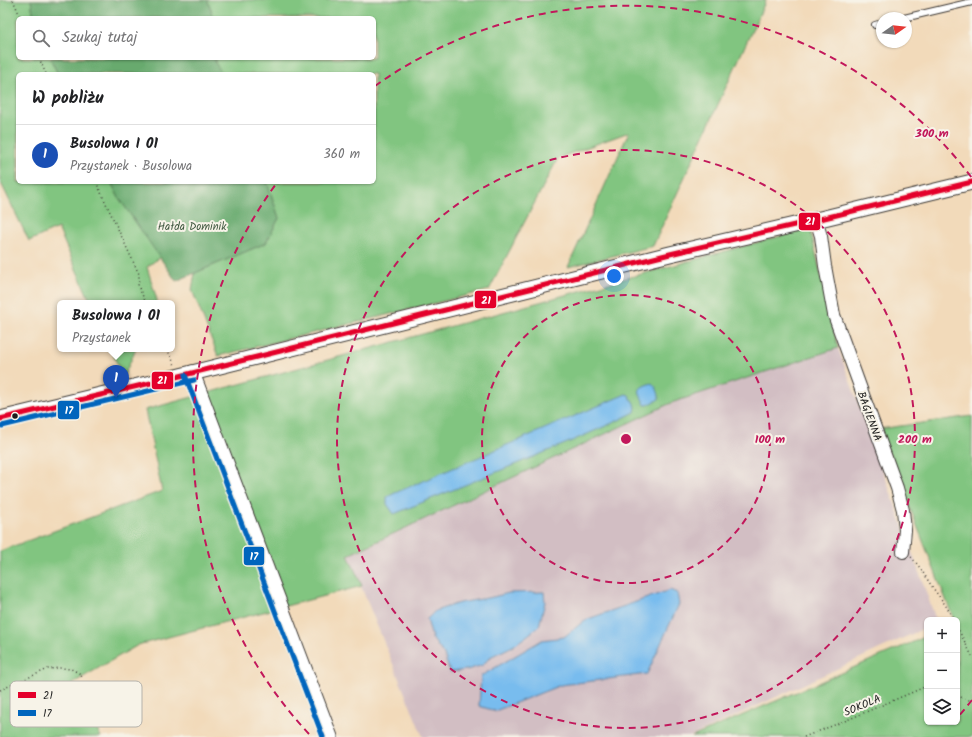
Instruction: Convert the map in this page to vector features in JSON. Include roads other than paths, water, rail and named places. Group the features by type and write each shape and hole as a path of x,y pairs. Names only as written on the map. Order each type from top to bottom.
{"street":[{"path":"0,419 670,254 972,182"},
{"name":"BAGIENNA","path":"816,220 821,236 834,316 897,488 903,510 906,530 903,552"},
{"path":"186,374 330,737"}],"lane":[{"path":"912,16 972,2"}],"water":[{"path":"652,383 659,394 659,399 645,405 640,394 640,389"},
{"path":"626,394 629,395 636,407 635,412 617,421 565,444 394,514 387,504 387,497 395,493"},
{"path":"670,590 677,593 679,604 647,674 561,685 495,711 479,706 481,676 542,640 564,637 585,620"},
{"path":"544,592 545,602 539,626 513,646 490,657 483,665 467,670 450,672 444,655 432,638 427,619 435,611 459,603 509,593"}],"place":[{"name":"Busolowa I 01","path":"116,398"}],"park label":[{"name":"Hałda Dominik","path":"192,226"}]}
